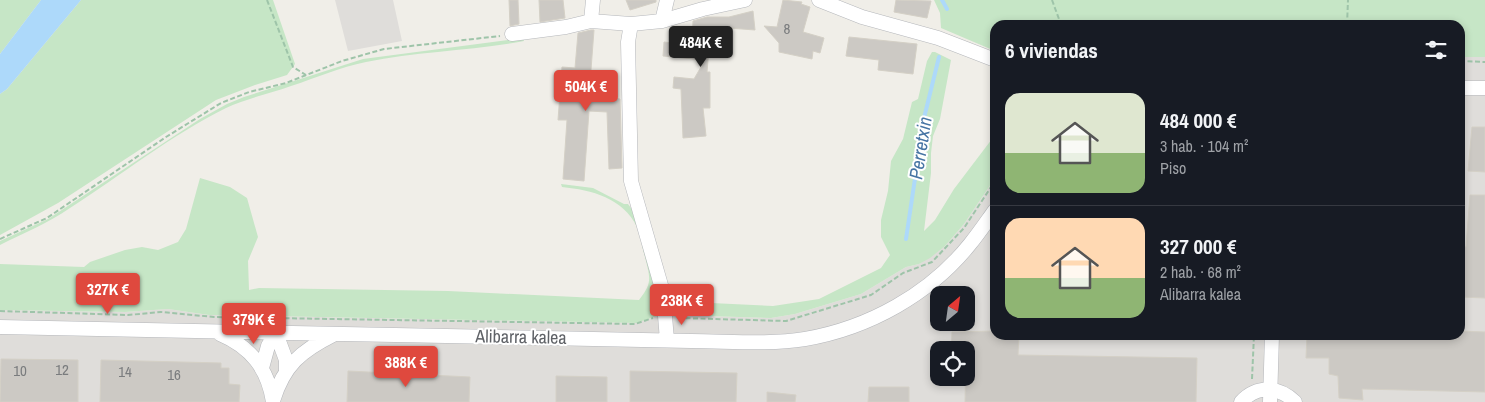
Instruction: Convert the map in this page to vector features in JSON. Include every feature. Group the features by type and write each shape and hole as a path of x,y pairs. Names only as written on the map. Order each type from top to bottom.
{"street":[{"path":"591,21 593,0"},
{"path":"662,21 667,0"},
{"path":"512,34 566,27 591,21 631,24 662,21 703,9 745,0"},
{"path":"819,0 862,18 938,38 990,58"},
{"path":"631,24 628,42 631,181 663,292 667,340"},
{"path":"1465,88 1485,88"},
{"name":"Alibarra kalea","path":"0,327 667,340 785,341 805,339 846,329 878,316 906,300 948,268 971,244 990,217"},
{"path":"215,332 236,340 248,349 262,368 269,382 274,401"},
{"path":"262,368 268,346 276,333"},
{"path":"276,333 286,360 286,371"},
{"path":"274,401 286,371 297,358 313,345 336,334"},
{"path":"1271,395 1272,340"},
{"path":"1241,402 1257,390 1303,402"}],"path":[{"path":"267,0 293,67 306,75"},
{"path":"1052,0 1059,20"},
{"path":"1347,20 1348,0"},
{"path":"0,239 47,218 166,137 221,103 249,92 286,83 342,61 384,49 512,34"},
{"path":"1465,61 1485,62"},
{"path":"0,311 128,315 161,312 224,317 635,324 656,317 786,321 871,295 903,273 932,262 964,228 990,189"},
{"path":"1249,383 1253,377 1254,340"}],"shaded area":[{"path":"335,0 393,0 402,41 348,51"},
{"path":"1465,57 1485,57 1485,402 0,402 0,310 125,312 168,309 209,315 636,323 660,315 771,318 795,314 861,294 906,267 919,264 945,246 964,224 990,185 990,340 1465,340"}],"green space":[{"path":"0,0 41,0 0,54"},
{"path":"81,0 273,0 295,64 287,75 216,100 58,203 0,235 0,94 7,89"},
{"path":"934,0 1485,0 1485,57 1465,57 1465,20 990,20 990,49 941,28 940,13"},
{"path":"523,38 524,41 405,55 356,64 226,108 186,130 62,213 0,245 0,241 48,219 200,119 244,97 363,59"},
{"path":"932,52 951,60 940,119 933,136 924,231 935,220 954,189 990,142 990,185 964,224 945,246 930,258 919,264 906,267 861,294 795,314 771,318 672,315 669,301 773,306 819,299 881,268 890,255 881,237 881,220 888,191 891,161 903,139 912,102 918,99 927,61"},
{"path":"200,178 230,187 247,198 258,237 248,261 249,290 259,288 448,291 639,300 647,289 649,275 640,234 631,217 624,209 606,197 584,190 562,187 561,184 593,188 624,204 628,204 635,214 650,256 660,315 636,323 209,315 168,309 125,312 0,310 0,264 84,267 90,262 125,250 142,247 158,250 178,242 186,229"}],"water":[{"path":"41,0 81,0 7,89 0,94 0,54"}],"building":[{"path":"509,0 518,0 519,24 510,26"},
{"path":"539,0 563,0 565,18 540,22"},
{"path":"626,0 656,0 656,2 630,10"},
{"path":"783,0 802,2 801,4 810,7 803,32 824,38 820,53 813,51 812,59 779,52 779,43 764,26 777,27"},
{"path":"896,0 931,1 927,18 894,12"},
{"path":"753,11 755,30 729,28 729,33 715,32 714,48 709,48 707,72 710,72 710,108 703,108 706,136 683,138 681,89 673,88 674,77 694,79 705,60 663,56 664,42 692,45 693,21 707,17 729,17"},
{"path":"594,30 589,96 620,99 622,168 609,169 607,112 589,111 584,181 563,179 567,120 558,120 562,67 575,68 578,33"},
{"path":"849,37 917,44 913,74 878,70 879,60 846,56"},
{"path":"1472,127 1485,127 1485,172 1468,171"},
{"path":"1470,195 1485,195 1485,298 1465,297"},
{"path":"990,331 990,340 1019,340 1018,355 1197,358 1196,402 965,402 965,386 975,386 975,341 952,341 952,332"},
{"path":"1465,331 1485,332 1485,392 1362,389 1363,400 1339,398 1338,376 1329,374 1329,358 1306,358 1307,340 1465,340"},
{"path":"1,359 78,360 78,402 0,402"},
{"path":"101,360 221,363 221,368 229,368 229,384 240,385 239,402 100,402"},
{"path":"348,371 470,377 469,402 347,402"},
{"path":"630,371 737,373 736,402 630,402"},
{"path":"556,376 607,377 607,402 556,402"},
{"path":"869,387 909,387 909,402 868,402"},
{"path":"767,392 796,395 795,402 767,402"}],"waterway":[{"name":"Perretxin","path":"942,0 947,9"},
{"name":"Perretxin","path":"906,239 924,118 939,57"}]}
